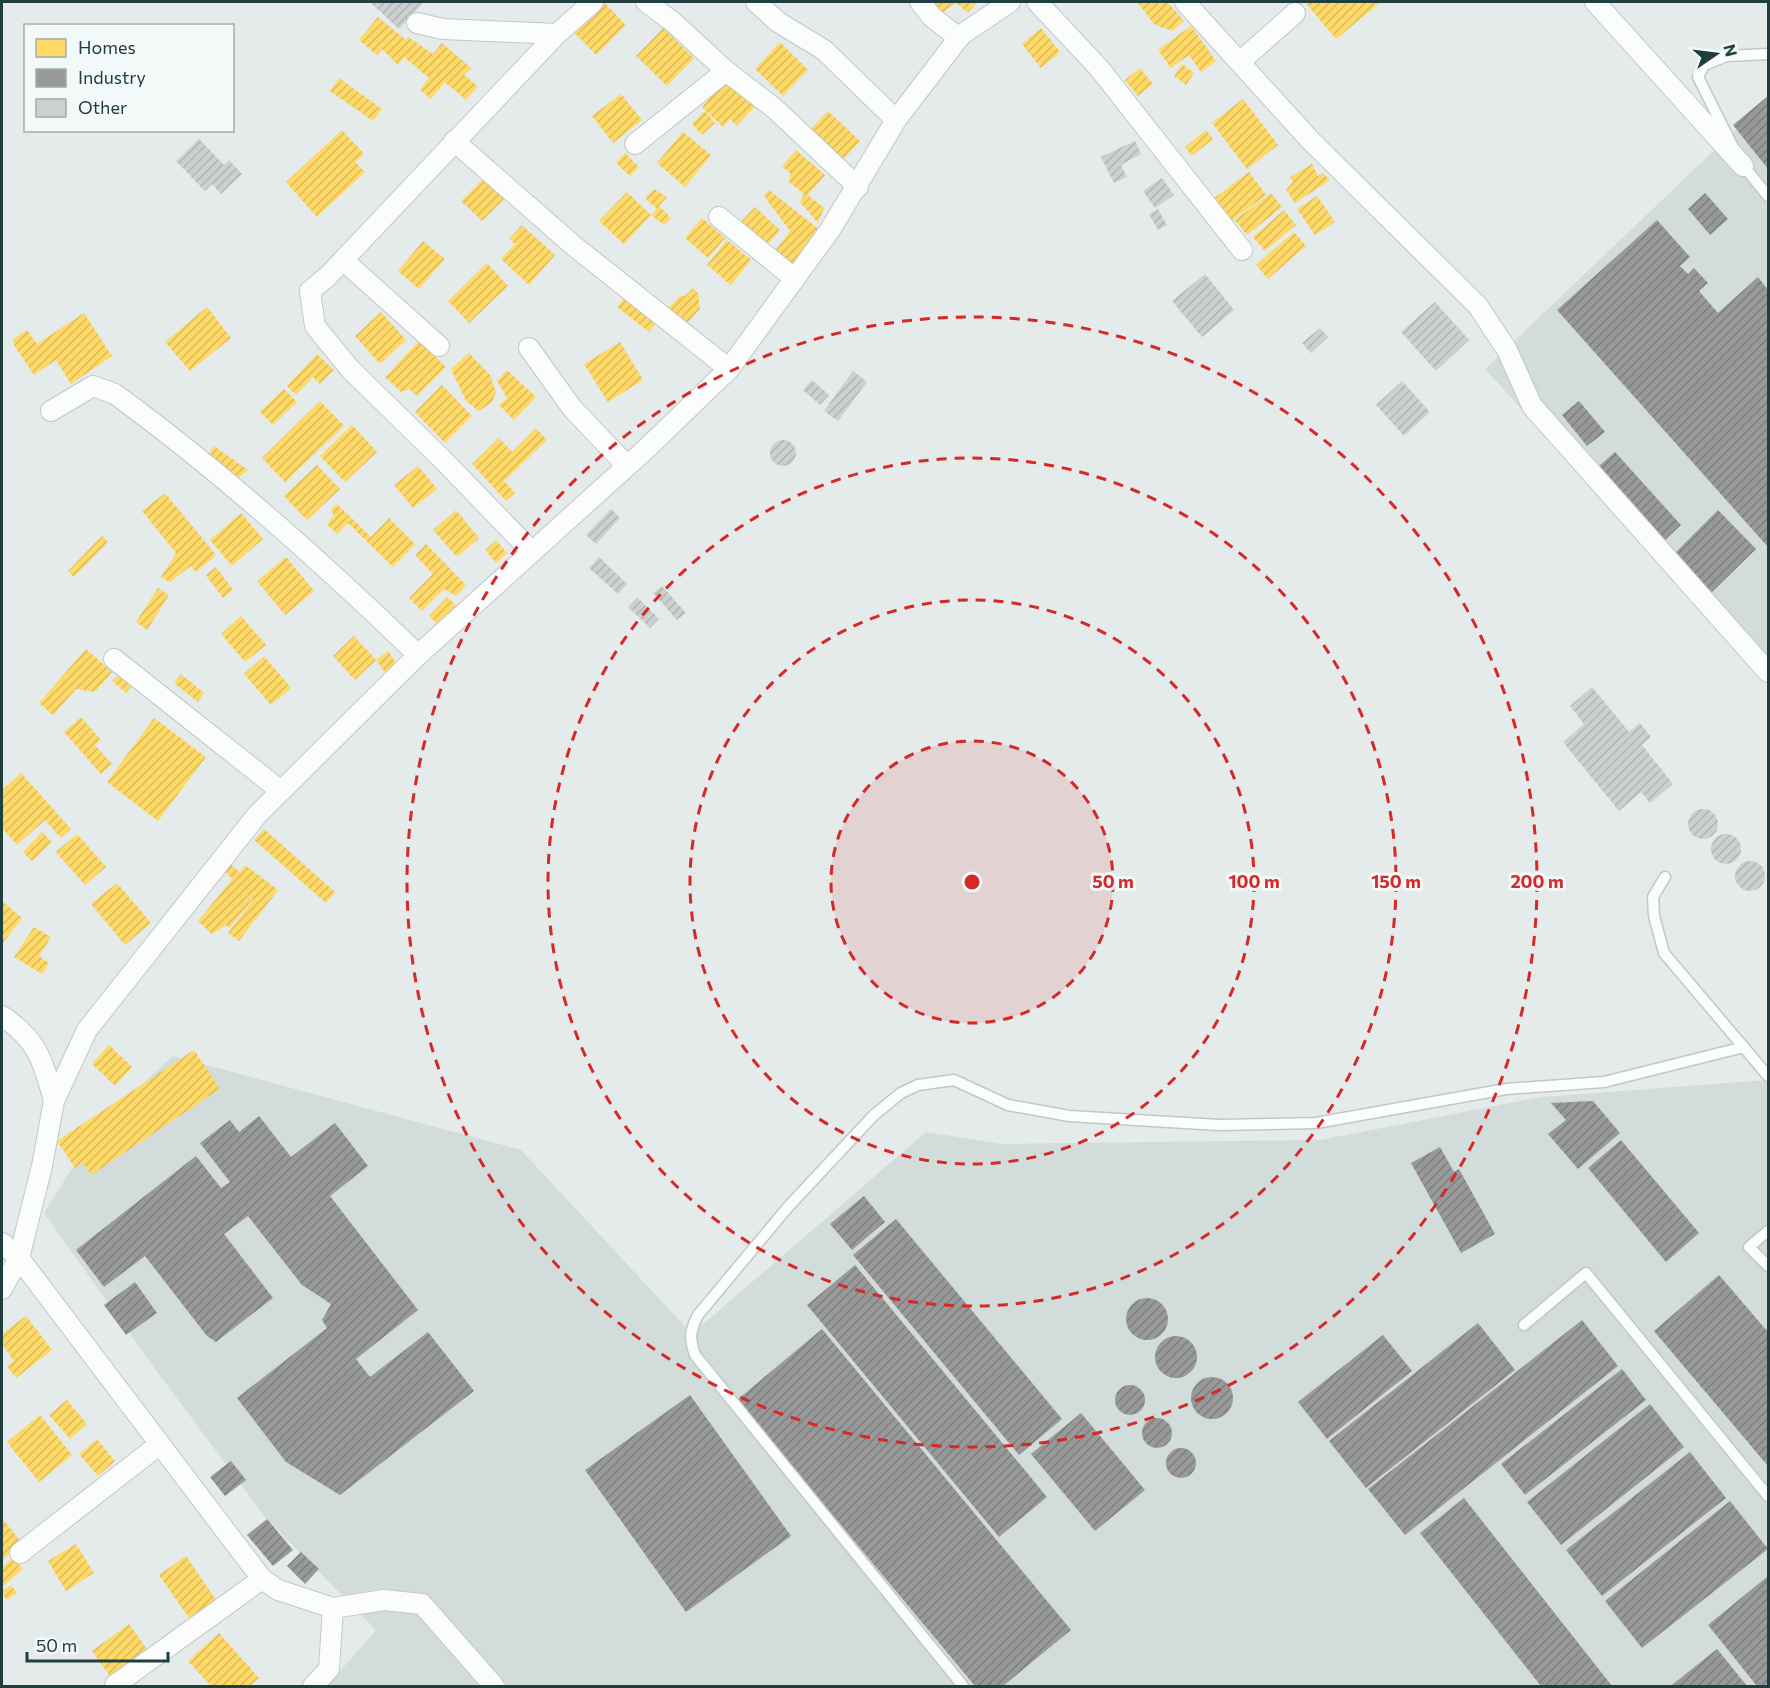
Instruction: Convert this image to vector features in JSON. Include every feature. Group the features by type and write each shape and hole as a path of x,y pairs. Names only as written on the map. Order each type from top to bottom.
{"street":[{"path":"532,552 350,369 315,326 309,291 343,260 557,34 593,2"},
{"path":"646,2 673,22 726,71 774,108 858,187"},
{"path":"756,2 778,22 824,50 896,120"},
{"path":"920,2 932,17 959,38"},
{"path":"2,1289 19,1258 42,1166 54,1101 87,1030 256,815 418,655 645,450 729,369 795,279 858,187 896,120 959,38 1010,2"},
{"path":"1038,2 1098,68 1242,250"},
{"path":"1185,2 1310,140 1478,306 1507,350 1532,406 1768,672"},
{"path":"1596,2 1743,166"},
{"path":"1240,61 1295,13"},
{"path":"417,23 443,29 557,34"},
{"path":"635,144 726,71"},
{"path":"454,141 574,246 729,369"},
{"path":"719,217 795,279"},
{"path":"343,260 439,346"},
{"path":"529,348 572,408 626,465"},
{"path":"51,411 93,386 115,394 226,481 333,573 418,655"},
{"path":"114,659 281,791"},
{"path":"2,1016 22,1030 42,1056 54,1101"},
{"path":"2,1244 19,1258 262,1578 278,1590 333,1608 384,1600 422,1604 494,1686"},
{"path":"20,1553 160,1444"},
{"path":"115,1685 262,1578"},
{"path":"313,1686 329,1669 333,1608"}],"lane":[{"path":"1768,54 1727,56 1704,65 1698,77 1743,166 1768,196"},
{"path":"1665,877 1653,897 1654,916 1665,953 1768,1076"},
{"path":"963,1686 695,1355 690,1340 691,1329 698,1315 788,1208 880,1110 902,1093 918,1085 954,1080 1008,1105 1069,1116 1219,1125 1316,1123 1506,1089 1604,1082 1744,1047"},
{"path":"1768,1231 1749,1247 1768,1266"},
{"path":"1524,1324 1586,1273 1768,1496"}],"shaded area":[{"path":"1768,99 1768,678 1485,369"},
{"path":"173,1056 521,1150 692,1334 926,1132 1000,1144 1320,1140 1542,1097 1768,1080 1768,1686 327,1686 376,1630 265,1517 150,1362 44,1213 101,1122"}],"building: Homes":[{"path":"604,2 626,25 596,55 573,31"},
{"path":"930,2 956,3 941,14"},
{"path":"977,2 968,13 956,3"},
{"path":"1137,2 1167,2 1184,21 1173,31 1155,25"},
{"path":"1305,2 1381,2 1336,39"},
{"path":"378,17 406,40 408,37 433,54 442,43 471,68 464,75 478,86 466,100 445,82 431,99 420,90 429,78 404,57 398,65 382,49 377,55 359,40"},
{"path":"1191,26 1216,61 1201,72 1189,55 1171,68 1158,50"},
{"path":"663,28 694,58 667,86 636,56"},
{"path":"1041,28 1060,52 1041,68 1022,44"},
{"path":"780,42 808,70 783,96 755,69"},
{"path":"1182,64 1194,73 1186,85 1174,76"},
{"path":"1140,68 1153,84 1138,96 1125,80"},
{"path":"339,78 382,109 373,121 330,91"},
{"path":"726,80 755,106 737,126 730,119 723,127 702,107"},
{"path":"621,94 642,120 613,143 592,116"},
{"path":"1243,99 1278,145 1247,169 1212,123"},
{"path":"705,111 715,123 702,135 692,124"},
{"path":"828,111 860,141 842,161 809,131"},
{"path":"342,130 364,154 355,162 365,172 317,217 286,182"},
{"path":"1206,130 1213,139 1192,156 1185,147"},
{"path":"683,132 711,155 685,187 657,163"},
{"path":"796,150 825,175 808,195 824,208 818,223 800,202 804,194 789,182 790,173 782,166"},
{"path":"625,153 639,167 630,176 616,163"},
{"path":"1312,164 1318,176 1323,173 1330,180 1295,203 1286,190 1293,182 1290,177"},
{"path":"1249,172 1266,195 1230,222 1213,199"},
{"path":"485,177 505,198 482,221 461,201"},
{"path":"654,189 667,197 659,206 671,218 664,225 651,215 657,209 645,198"},
{"path":"769,190 820,230 793,265 775,251 790,231 764,196"},
{"path":"627,192 651,215 624,244 599,221"},
{"path":"1271,193 1282,207 1247,235 1235,220"},
{"path":"1317,196 1335,222 1315,235 1297,209"},
{"path":"755,207 780,230 763,250 737,226"},
{"path":"1284,210 1296,225 1265,251 1253,237"},
{"path":"702,218 725,238 708,258 685,238"},
{"path":"522,225 555,255 529,285 501,259 515,244 509,239"},
{"path":"1294,232 1306,246 1268,279 1256,265"},
{"path":"727,240 751,260 731,285 707,265"},
{"path":"423,241 445,259 419,289 398,271"},
{"path":"487,263 508,286 469,323 448,301"},
{"path":"693,288 698,293 700,309 684,326 667,309 680,296 685,296"},
{"path":"628,293 660,318 649,332 617,307"},
{"path":"207,307 231,338 190,371 165,342"},
{"path":"381,312 406,340 380,364 355,336"},
{"path":"84,313 112,356 71,384 56,360 34,375 14,345 13,339 27,330 37,344"},
{"path":"419,341 446,367 417,396 409,389 401,392 385,377"},
{"path":"620,342 643,380 608,402 584,364"},
{"path":"469,353 490,375 496,392 492,402 479,411 466,401 451,369"},
{"path":"317,354 334,370 320,384 313,377 296,395 287,386"},
{"path":"507,370 536,397 514,420 499,405 507,398 497,381"},
{"path":"442,385 472,416 445,443 415,412"},
{"path":"284,389 297,402 273,425 260,412"},
{"path":"320,401 344,426 285,482 262,458"},
{"path":"352,425 377,452 345,482 320,456"},
{"path":"536,428 547,440 504,481 515,493 506,501 472,464 499,438 512,452"},
{"path":"214,446 248,470 239,477 208,455"},
{"path":"317,465 340,489 307,520 284,496"},
{"path":"418,466 437,489 413,508 394,485"},
{"path":"165,493 216,555 196,572 191,566 170,582 161,577 176,553 142,511"},
{"path":"337,504 371,537 389,518 415,544 393,567 348,523 337,534 327,524 334,516 331,509"},
{"path":"456,510 479,538 457,557 433,530"},
{"path":"241,513 263,539 232,566 210,540"},
{"path":"102,536 108,542 74,577 68,571"},
{"path":"496,540 507,553 496,563 485,550"},
{"path":"426,544 466,585 456,596 444,589 422,611 409,598 433,574 415,555"},
{"path":"286,557 314,591 285,615 257,581"},
{"path":"216,567 233,590 223,598 206,575"},
{"path":"158,588 169,595 147,630 136,622"},
{"path":"447,597 456,605 438,624 429,616"},
{"path":"241,616 266,645 245,662 221,634"},
{"path":"354,636 376,660 355,680 333,656"},
{"path":"86,649 112,672 95,692 76,689 53,715 39,703"},
{"path":"388,651 398,666 387,675 376,660"},
{"path":"264,656 291,688 271,705 244,674"},
{"path":"120,673 133,685 126,693 112,681"},
{"path":"181,674 204,693 198,702 174,683"},
{"path":"81,717 101,740 95,745 112,764 101,774 64,732"},
{"path":"154,718 206,757 158,821 107,782"},
{"path":"21,773 71,829 61,838 45,820 17,845 2,828 2,790"},
{"path":"264,829 335,892 326,903 254,840"},
{"path":"42,832 52,842 32,861 23,852"},
{"path":"77,834 106,867 85,885 56,852"},
{"path":"230,864 240,872 245,865 278,890 239,941 228,933 253,900 241,890 252,900 229,928 226,925 212,934 198,921 230,882 232,878 224,871"},
{"path":"117,883 151,923 125,945 91,904"},
{"path":"2,901 22,918 2,944"},
{"path":"34,927 51,937 39,956 49,963 42,974 14,957"},
{"path":"109,1045 132,1067 115,1086 92,1064"},
{"path":"194,1050 220,1089 91,1175 83,1163 75,1168 57,1141"},
{"path":"26,1316 52,1350 16,1378 7,1366 14,1361 2,1344 2,1334"},
{"path":"67,1400 87,1424 70,1439 49,1415"},
{"path":"40,1415 72,1455 39,1482 7,1442"},
{"path":"97,1439 115,1461 98,1476 79,1454"},
{"path":"2,1518 22,1543 2,1560"},
{"path":"76,1544 94,1573 66,1591 48,1561"},
{"path":"186,1556 216,1600 189,1618 159,1575"},
{"path":"13,1558 23,1569 2,1587 2,1567"},
{"path":"11,1585 17,1593 6,1600 2,1591"},
{"path":"129,1624 149,1652 112,1679 92,1651"},
{"path":"219,1633 259,1678 250,1686 211,1686 188,1661"}],"building: Industry":[{"path":"1768,96 1768,169 1733,125"},
{"path":"1705,193 1728,219 1710,235 1688,209"},
{"path":"1657,220 1690,257 1680,266 1688,274 1694,268 1708,283 1699,291 1718,313 1758,277 1768,290 1768,547 1557,310"},
{"path":"1579,401 1605,432 1587,446 1562,415"},
{"path":"1615,452 1681,525 1664,541 1598,467"},
{"path":"1718,510 1756,549 1711,593 1673,555"},
{"path":"1593,1101 1620,1133 1578,1169 1548,1134 1566,1120 1551,1103"},
{"path":"259,1116 291,1157 335,1123 368,1166 330,1196 418,1310 356,1359 370,1377 428,1332 474,1391 340,1495 286,1462 237,1398 327,1328 322,1320 331,1304 302,1285 248,1216 224,1234 273,1298 216,1342 207,1336 145,1256 104,1287 76,1250 196,1156 221,1188 230,1182 200,1143 230,1120 239,1132"},
{"path":"1621,1140 1699,1233 1666,1262 1588,1168"},
{"path":"1440,1147 1454,1172 1459,1169 1495,1234 1461,1253 1411,1163"},
{"path":"864,1196 885,1222 852,1250 830,1224"},
{"path":"896,1219 1062,1419 1019,1455 853,1255"},
{"path":"855,1265 1047,1497 999,1537 807,1305"},
{"path":"1719,1275 1768,1332 1768,1466 1654,1331"},
{"path":"135,1282 157,1313 126,1335 104,1305"},
{"path":"1147,1298 1162,1304 1168,1319 1162,1334 1147,1340 1132,1334 1126,1319 1132,1304"},
{"path":"1582,1320 1618,1366 1405,1535 1368,1489"},
{"path":"1478,1323 1515,1370 1366,1488 1329,1441"},
{"path":"822,1329 1071,1630 1003,1686 975,1686 737,1400"},
{"path":"1383,1335 1412,1371 1327,1439 1298,1402"},
{"path":"1176,1336 1191,1342 1197,1357 1191,1372 1176,1378 1161,1372 1155,1357 1161,1342"},
{"path":"1622,1369 1646,1400 1525,1495 1501,1464"},
{"path":"1212,1377 1227,1383 1233,1398 1227,1413 1212,1419 1197,1413 1191,1398 1197,1383"},
{"path":"1130,1385 1141,1389 1145,1400 1141,1411 1130,1415 1119,1411 1115,1400 1119,1389"},
{"path":"690,1395 791,1536 686,1612 585,1470"},
{"path":"1650,1404 1684,1447 1561,1545 1527,1502"},
{"path":"1081,1413 1145,1490 1095,1531 1031,1454"},
{"path":"1157,1418 1168,1422 1172,1433 1168,1444 1157,1448 1146,1444 1142,1433 1146,1422"},
{"path":"1181,1448 1192,1452 1196,1463 1192,1474 1181,1478 1170,1474 1166,1463 1170,1452"},
{"path":"1690,1452 1726,1498 1602,1596 1566,1550"},
{"path":"231,1461 246,1480 225,1496 210,1477"},
{"path":"1464,1498 1612,1686 1541,1686 1420,1533"},
{"path":"1730,1501 1768,1549 1642,1648 1605,1601"},
{"path":"267,1519 293,1550 273,1566 247,1535"},
{"path":"301,1552 319,1569 305,1584 287,1566"},
{"path":"1768,1576 1768,1686 1757,1686 1708,1625"},
{"path":"1717,1649 1747,1686 1672,1685"}],"building: Other":[{"path":"374,2 424,2 399,29 372,4"},
{"path":"199,139 224,165 229,160 242,174 221,194 212,184 205,191 176,161"},
{"path":"1135,141 1141,154 1121,165 1127,177 1114,183 1101,157"},
{"path":"1162,178 1174,195 1155,208 1143,191"},
{"path":"1158,209 1167,225 1158,230 1149,214"},
{"path":"1205,274 1234,310 1202,337 1172,301"},
{"path":"1435,302 1469,340 1436,371 1401,332"},
{"path":"1320,328 1328,337 1311,353 1302,343"},
{"path":"853,371 867,382 838,421 824,411"},
{"path":"812,380 829,395 820,405 803,390"},
{"path":"1402,381 1430,412 1404,436 1376,405"},
{"path":"783,440 792,444 796,453 792,462 783,466 774,462 770,453 774,444"},
{"path":"611,509 620,518 596,544 586,535"},
{"path":"599,557 627,584 618,594 589,568"},
{"path":"662,586 686,613 677,620 653,593"},
{"path":"637,597 659,619 650,628 628,607"},
{"path":"1592,687 1629,732 1640,723 1651,737 1642,745 1673,784 1650,803 1641,792 1619,811 1563,742 1584,724 1570,706"},
{"path":"1703,809 1709,810 1717,818 1717,830 1709,838 1703,839 1697,838 1689,830 1688,824 1689,818 1697,810"},
{"path":"1726,834 1732,835 1740,843 1740,855 1732,863 1726,864 1720,863 1712,855 1711,849 1712,843 1720,835"},
{"path":"1750,861 1756,862 1764,870 1764,882 1756,890 1750,891 1744,890 1736,882 1735,876 1736,870 1744,862"}]}
